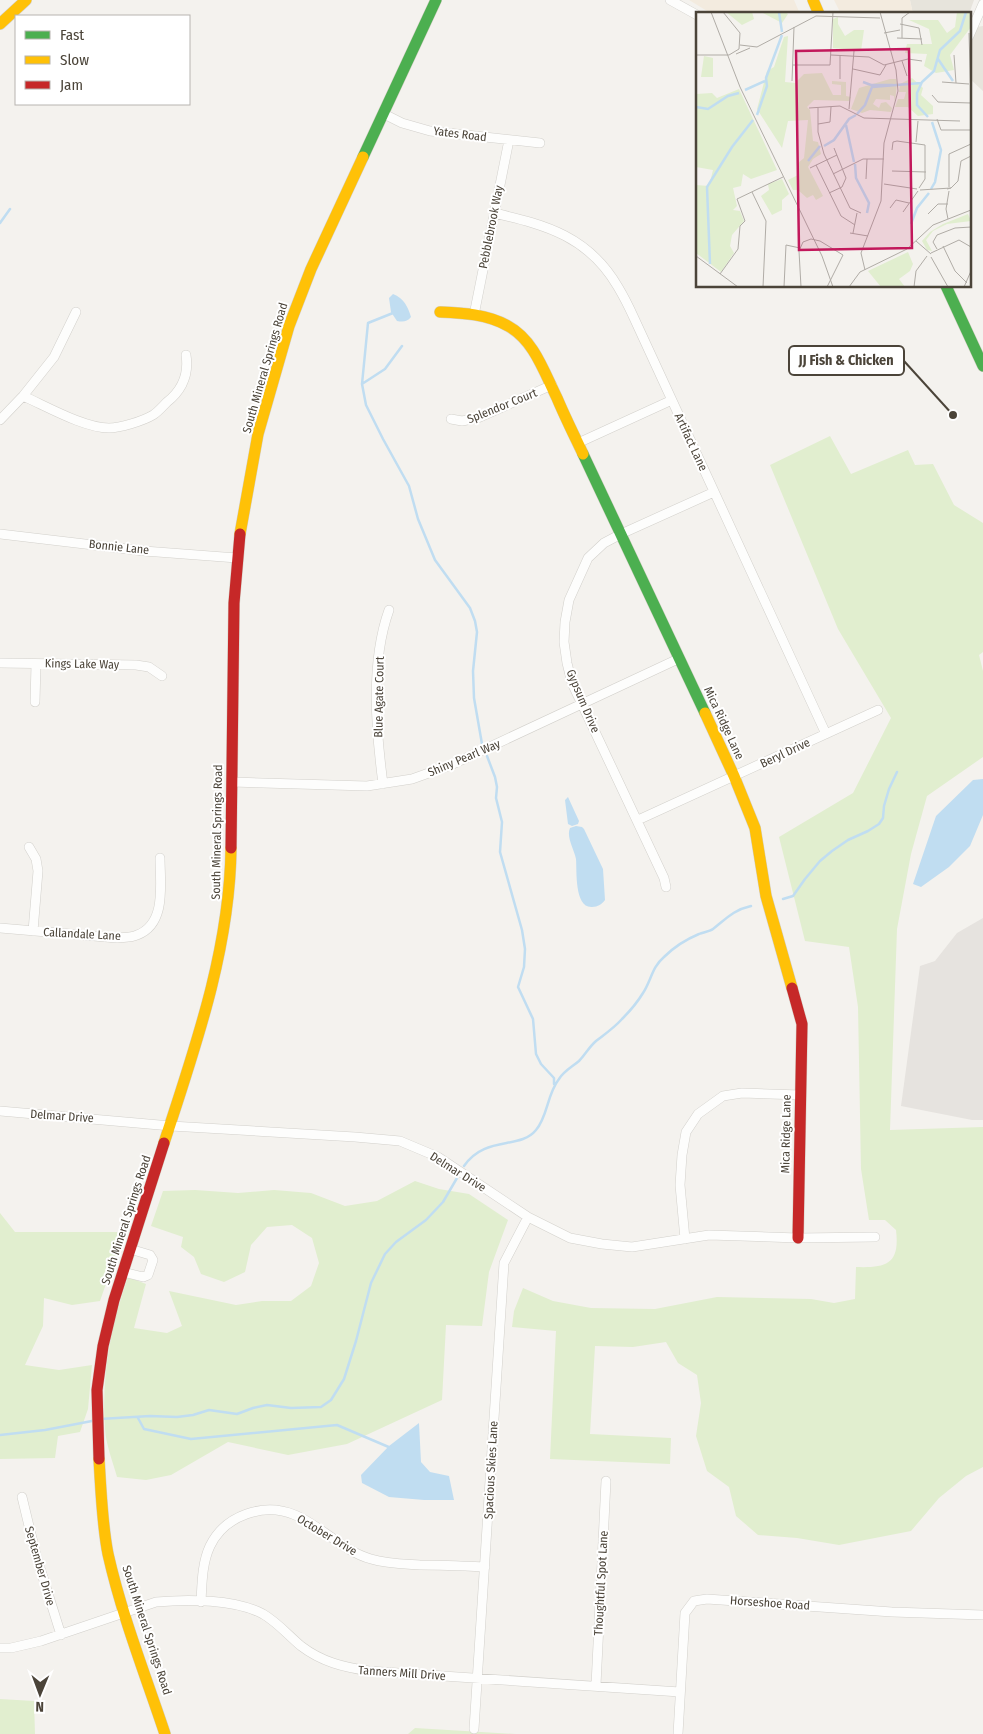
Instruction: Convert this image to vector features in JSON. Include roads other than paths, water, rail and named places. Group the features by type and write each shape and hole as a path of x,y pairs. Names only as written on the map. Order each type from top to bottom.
{"main road":[{"path":"0,24 26,0"},
{"name":"South Mineral Springs Road","path":"166,1734 125,1612 106,1536 97,1420 98,1373 106,1328 170,1126 212,984 224,932 231,877 234,622 237,558 243,513 258,434 290,326 317,256 436,0"},
{"path":"813,0 818,12"},
{"path":"947,288 983,366"},
{"name":"Mica Ridge Lane","path":"440,312 474,315 511,328 523,338 536,354 734,776 755,828 766,896 802,1024 798,1238"}],"street":[{"path":"670,0 696,14"},
{"path":"970,34 981,17 983,4"},
{"name":"Yates Road","path":"384,114 402,123 430,131 540,143"},
{"name":"Pebblebrook Way","path":"474,315 509,140"},
{"name":"Artifact Lane","path":"494,213 540,224 566,234 586,249 604,267 618,286 826,734"},
{"path":"0,420 54,357 76,312"},
{"path":"22,396 85,423 109,428 129,424 153,415 178,393 186,375 188,364 186,355"},
{"name":"Splendor Court","path":"451,419 462,421 478,418 552,385"},
{"path":"578,443 672,400"},
{"name":"Gypsum Drive","path":"666,887 664,878 638,820 572,683 564,642 565,622 569,600 588,558 604,543 714,492"},
{"name":"Bonnie Lane","path":"0,534 144,551 237,558"},
{"name":"Blue Agate Court","path":"383,784 377,728 377,683 380,644 383,626 389,610"},
{"name":"Shiny Pearl Way","path":"232,782 367,786 412,779 451,765 678,659"},
{"name":"Kings Lake Way","path":"0,663 149,667 162,676"},
{"path":"35,702 36,664"},
{"name":"Beryl Drive","path":"638,820 878,710"},
{"path":"29,847 36,859 38,871 33,931"},
{"name":"Callandale Lane","path":"0,928 118,938 137,936 151,927 158,913 160,858"},
{"path":"685,1239 680,1185 682,1155 686,1132 698,1114 723,1096 742,1093 801,1095"},
{"name":"Delmar Drive","path":"0,1111 170,1126 400,1141 438,1157 528,1217 570,1238 602,1244 632,1247 709,1235 798,1238 875,1237"},
{"name":"Spacious Skies Lane","path":"474,1729 504,1263 528,1217"},
{"path":"123,1272 148,1275 153,1260 150,1255 130,1249"},
{"name":"Thoughtful Spot Lane","path":"596,1685 606,1482"},
{"name":"September Drive","path":"22,1497 36,1555 61,1635"},
{"name":"October Drive","path":"201,1602 204,1566 210,1546 231,1522 256,1511 274,1510 295,1515 349,1550 371,1560 392,1564 485,1567"},
{"name":"Horseshoe Road","path":"678,1734 685,1613 694,1601 700,1599 892,1612 983,1615"},
{"name":"Tanners Mill Drive","path":"0,1648 26,1646 156,1602 201,1602 236,1605 262,1614 315,1655 346,1668 680,1692"}],"water":[{"path":"393,294 403,300 407,306 411,317 406,321 397,321 391,312 389,298"},
{"path":"983,779 983,815 970,846 949,867 921,887 913,884 936,816 973,780"},
{"path":"568,797 579,821 578,824 572,826 568,824 565,800"},
{"path":"576,826 584,829 603,869 605,900 601,904 592,907 586,906 579,895 576,859 569,835 570,828"},
{"path":"419,1423 421,1462 430,1472 449,1476 454,1500 389,1497 362,1483 361,1475 389,1446"}],"waterway":[{"path":"0,223 10,209"},
{"path":"393,313 368,323 362,384 366,405 409,486 418,519 435,560 470,608 475,621 477,632 473,671 474,698 482,744"},
{"path":"362,384 385,369 402,346"},
{"path":"487,756 495,777 497,787 496,798 502,822 500,852 522,930 525,949 524,967 518,987 533,1019 536,1054 541,1064 554,1078 554,1084"},
{"path":"783,899 793,896 820,861 832,851 848,840 879,824 883,818 889,789 897,772"},
{"path":"464,1166 472,1156 482,1150 521,1140 536,1130 543,1118 552,1091 561,1076 631,1010 643,993 660,961 685,941 711,930 734,912 751,906"},
{"path":"100,1419 150,1416 177,1417 209,1410 237,1414 267,1405 291,1408 321,1407 331,1400 344,1379 371,1283 385,1254 396,1242 426,1220 443,1202 457,1178"},
{"path":"138,1418 144,1429 191,1439 337,1425 391,1448"},
{"path":"0,1435 45,1430 92,1421"}],"place":[{"name":"JJ Fish & Chicken","path":"953,415"}]}
